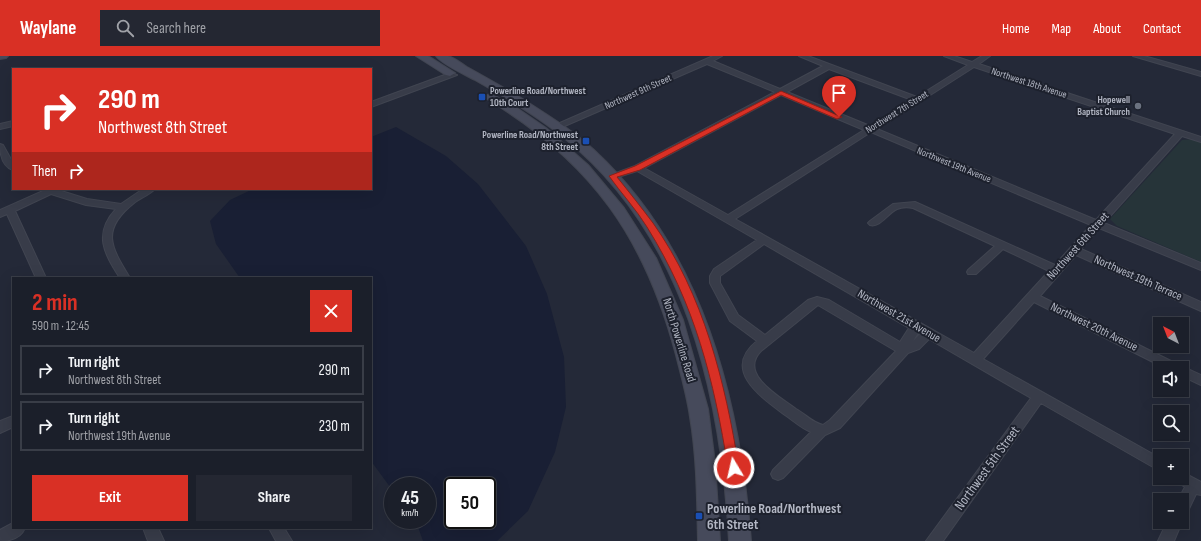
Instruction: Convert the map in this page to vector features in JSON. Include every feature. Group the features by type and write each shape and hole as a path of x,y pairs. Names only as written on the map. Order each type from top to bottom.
{"main road":[{"name":"North Powerline Road","path":"421,56 508,107 542,130 589,174 631,228 651,262 672,310 692,379 700,417 708,490 709,541"},
{"name":"North Powerline Road","path":"441,56 521,102 557,126 583,147 617,182 650,224 669,257 693,306 708,352 725,412 738,496 740,541"},
{"path":"453,75 486,82"},
{"path":"589,174 617,182"},
{"path":"672,310 688,323 700,327"},
{"path":"678,334 694,339 708,352"}],"street":[{"name":"Northwest 9th Street","path":"557,126 719,56"},
{"path":"802,56 917,99"},
{"name":"Northwest 18th Avenue","path":"947,56 1201,140"},
{"name":"Northwest 7th Street","path":"728,219 987,56"},
{"path":"1136,56 1201,74"},
{"name":"Northwest 19th Avenue","path":"707,61 868,130 1201,267"},
{"path":"617,182 638,168 781,93 829,66"},
{"path":"372,105 453,75"},
{"path":"0,127 12,123"},
{"name":"Northwest 6th Street","path":"975,360 1180,133"},
{"path":"0,147 11,165 0,167"},
{"name":"Northwest 21st Avenue","path":"638,168 1153,461"},
{"path":"0,214 48,190 86,202 123,208"},
{"path":"124,277 109,251 106,232 114,218 123,208 149,190"},
{"path":"873,223 894,206 901,204 915,205 1057,270"},
{"path":"10,210 41,277"},
{"path":"764,240 718,271 714,276 715,282 734,318 765,341"},
{"path":"972,272 1002,245"},
{"name":"Northwest 19th Terrace","path":"1074,250 1201,307"},
{"name":"Northwest 20th Avenue","path":"1033,297 1162,361"},
{"path":"822,430 815,428 770,396 755,382 749,369 749,358 754,350 812,303 817,301 825,303 904,350"},
{"path":"904,350 906,342 916,326"},
{"path":"778,474 822,430 835,424 904,350 915,346 928,333"},
{"path":"1189,374 1201,380"},
{"name":"Northwest 5th Street","path":"934,541 1039,396"},
{"path":"0,427 12,421"},
{"path":"0,538 16,529"},
{"path":"150,529 156,541"},
{"path":"277,529 284,541"},
{"path":"1166,541 1172,529"}],"shaded area":[{"path":"1195,139 1201,141 1201,262 1117,226 1110,219 1182,140"}],"water":[{"path":"396,127 446,156 478,184 526,246 547,294 564,357 566,407 555,452 528,511 497,541 423,541 419,529 436,529 436,477 384,477 384,479 372,462 372,277 239,277 216,244 210,221 230,200 251,190 372,190 372,137"}],"place":[{"name":"Powerline Road/Northwest 10th Court","path":"482,97"},
{"name":"Hopewell Baptist Church","path":"1138,106"},
{"name":"Powerline Road/Northwest 8th Street","path":"586,141"},
{"name":"Powerline Road/Northwest 6th Street","path":"699,516"}],"route":[{"path":"734,468 725,412 715,372 693,306 669,257 650,224 612,176 638,168 781,93 839,117"}]}
